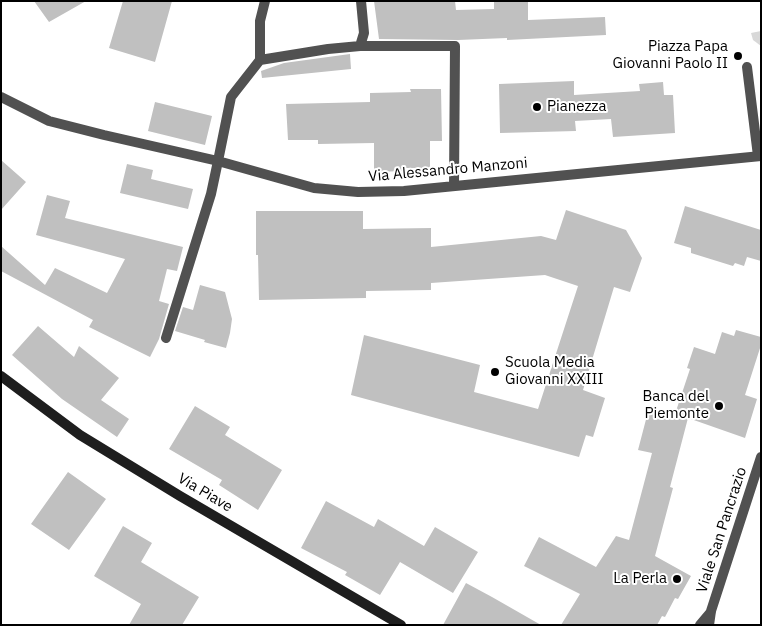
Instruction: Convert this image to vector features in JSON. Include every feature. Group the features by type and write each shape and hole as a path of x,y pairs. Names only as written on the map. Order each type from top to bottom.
{"main road":[{"name":"Via Piave","path":"1,376 80,435 180,496 401,625"}],"street":[{"path":"166,338 211,194 231,97 260,60 260,22 265,1"},
{"path":"360,46 364,33 361,1"},
{"path":"260,60 360,46 455,46 454,186"},
{"path":"747,67 759,156"},
{"name":"Via Alessandro Manzoni","path":"1,97 49,121 104,136 218,161 314,188 358,192 404,191 759,156"},
{"name":"Viale San Pancrazio","path":"709,625 711,611 761,457"},
{"name":"Viale San Pancrazio","path":"700,625 711,611"}],"shaded area":[{"path":"761,31 761,46 753,40 751,33"}],"building":[{"path":"34,1 86,1 49,22"},
{"path":"123,1 172,1 155,62 109,48"},
{"path":"374,1 455,1 456,10 494,9 494,1 528,1 528,20 605,17 606,35 507,40 507,38 458,40 379,39"},
{"path":"350,54 351,69 262,78 261,71 284,63"},
{"path":"574,81 574,95 640,91 639,84 663,82 664,95 673,95 675,133 613,137 611,119 575,121 576,131 500,133 499,84"},
{"path":"410,89 441,89 442,141 430,141 430,168 405,168 405,171 374,172 374,143 318,144 318,140 288,140 286,104 370,102 370,93 411,92"},
{"path":"155,102 212,116 205,145 148,131"},
{"path":"1,160 26,182 1,210"},
{"path":"127,164 153,170 151,179 193,189 188,209 120,193"},
{"path":"47,195 70,201 65,218 183,247 177,271 167,269 159,301 169,304 159,339 150,357 89,327 93,320 1,271 1,246 45,285 55,268 107,293 125,259 36,235"},
{"path":"685,206 761,230 761,261 747,257 744,266 735,263 733,266 691,253 691,248 674,243"},
{"path":"566,210 626,230 642,258 630,292 614,287 583,390 605,398 593,437 586,435 579,457 351,395 364,335 480,365 474,392 538,409 578,286 545,275 431,283 431,290 366,291 366,298 259,300 256,211 363,211 363,229 431,228 431,247 541,236 556,240"},
{"path":"200,285 225,292 232,319 226,348 175,331 183,307 193,310"},
{"path":"38,326 74,357 79,346 119,378 101,400 129,419 117,437 62,399 12,355"},
{"path":"736,330 761,337 761,345 745,395 757,399 745,438 688,418 670,487 673,488 655,556 691,576 678,599 675,598 665,617 662,616 657,625 561,625 580,594 524,566 539,537 596,567 616,536 629,540 652,453 638,450 649,408 684,417 675,414 690,369 687,368 694,347 715,354 722,332 734,336"},
{"path":"195,406 230,427 225,435 282,470 258,510 219,485 222,480 169,449"},
{"path":"68,472 106,499 69,550 31,524"},
{"path":"326,501 374,527 378,519 424,546 435,527 478,552 453,593 400,562 380,595 345,575 347,572 301,548"},
{"path":"123,526 152,543 141,562 199,597 182,625 129,625 141,604 94,576"},
{"path":"466,583 492,597 541,625 443,625"}],"place":[{"name":"Piazza Papa Giovanni Paolo II","path":"738,56"},
{"name":"Pianezza","path":"537,107"},
{"name":"Scuola Media Giovanni XXIII","path":"495,372"},
{"name":"Banca del Piemonte","path":"719,406"},
{"name":"La Perla","path":"677,579"}]}
